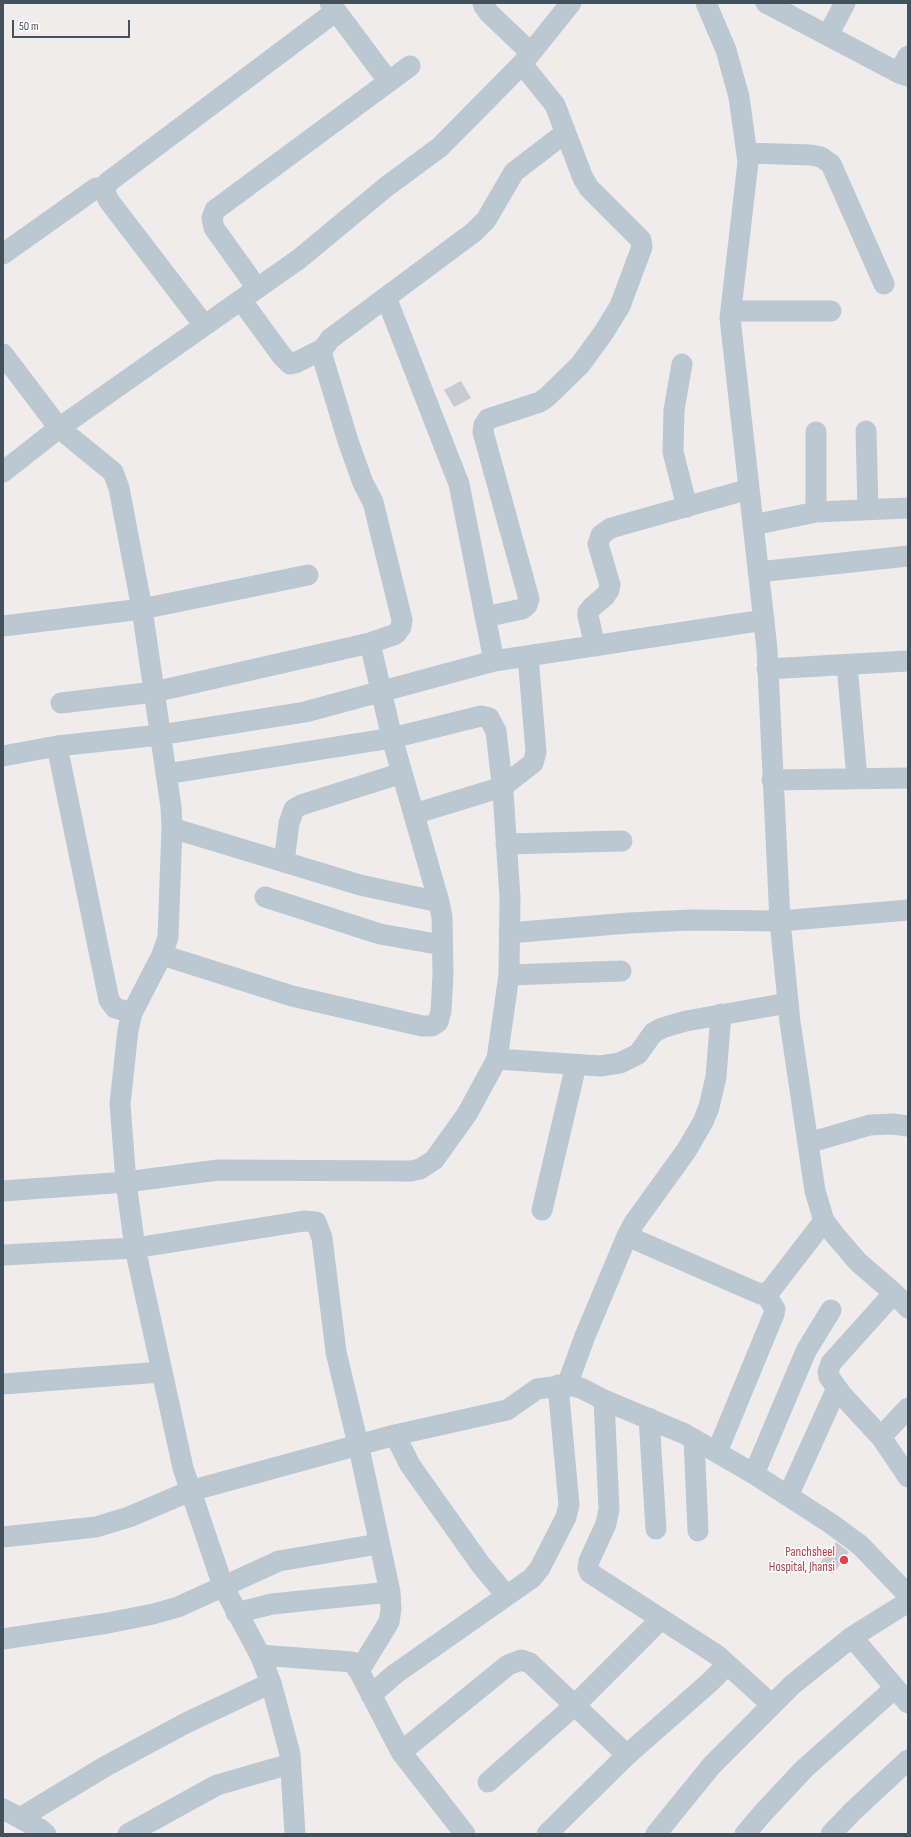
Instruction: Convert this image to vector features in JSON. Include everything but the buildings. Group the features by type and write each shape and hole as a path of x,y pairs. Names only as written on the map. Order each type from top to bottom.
{"street":[{"path":"484,3 484,6 489,13 526,59 555,105 583,178 589,188 641,240 642,248 620,306 604,332 580,365 540,402 488,419 484,425 484,432 529,599 527,605 522,609 485,616"},
{"path":"3,472 59,428 299,258 386,187 440,147 526,59 572,3"},
{"path":"706,3 726,50 739,97 748,153 730,318 764,620 780,921 788,1003 815,1191 824,1221 858,1262 901,1300 830,1363 828,1368 829,1377 881,1437 908,1477"},
{"path":"766,3 828,35 905,68"},
{"path":"828,35 845,3"},
{"path":"204,325 110,201 105,193 107,183 333,7 389,82"},
{"path":"323,349 295,364 290,364 282,356 214,228 212,218 215,210 410,66"},
{"path":"61,703 154,692 370,643 396,634 401,627 402,620 373,502 363,483 348,441 322,355 323,349 330,339 474,232 486,220 514,172 565,133"},
{"path":"748,153 811,155 821,157 831,164 884,284"},
{"path":"3,254 96,188 105,188"},
{"path":"386,297 459,484 494,661"},
{"path":"731,311 831,310"},
{"path":"3,354 59,428 113,472 119,488 142,610 171,807 172,828 168,937 162,955 132,1013 128,1030 120,1104 126,1182 135,1248 183,1468 223,1586 236,1613 260,1655 271,1683 288,1743 295,1834"},
{"path":"682,364 674,410 673,452 687,507"},
{"path":"866,431 868,510"},
{"path":"816,432 816,512"},
{"path":"595,646 588,612 605,596 610,585 598,544 601,536 612,528 749,489"},
{"path":"753,525 816,512 908,508"},
{"path":"758,572 908,556"},
{"path":"3,626 142,610 308,575"},
{"path":"3,756 57,746 160,735 305,712 494,661 764,620"},
{"path":"162,955 292,996 422,1026 432,1026 438,1022 441,1011 442,917 392,738 370,643"},
{"path":"414,814 502,787 533,763 536,758 528,656"},
{"path":"767,669 908,662"},
{"path":"847,665 857,778"},
{"path":"3,1176 11,1190 126,1182 218,1170 411,1171 420,1169 434,1160 467,1114 497,1059 509,975 510,898 502,787 496,731 489,718 481,716 392,738 166,774"},
{"path":"57,746 109,1000 115,1008 132,1013"},
{"path":"284,862 289,823 294,809 301,805 402,773"},
{"path":"772,780 908,778"},
{"path":"172,828 360,885 439,902"},
{"path":"506,844 622,841"},
{"path":"265,897 380,934 442,945"},
{"path":"510,933 629,923 690,920 780,921 908,910"},
{"path":"509,975 621,971"},
{"path":"497,1059 600,1066 626,1061 638,1054 653,1033 662,1028 686,1021 788,1003"},
{"path":"371,1695 395,1674 532,1578 540,1568 566,1517 569,1499 562,1385 627,1236 638,1217 686,1151 703,1122 709,1108 716,1078 722,1014"},
{"path":"542,1210 576,1064"},
{"path":"808,1143 870,1126 892,1124 908,1126"},
{"path":"3,1255 135,1248 304,1221 316,1222 322,1238 336,1352 390,1592 391,1609 389,1622 359,1671"},
{"path":"627,1236 760,1294 770,1291 824,1221"},
{"path":"717,1452 774,1314 775,1308 765,1293"},
{"path":"754,1474 806,1351 831,1310"},
{"path":"3,1384 161,1372"},
{"path":"3,1537 96,1527 129,1517 190,1491 395,1435 507,1410 537,1389 562,1385 581,1388 604,1400 649,1418 694,1439 754,1474 830,1523 860,1545 908,1595"},
{"path":"788,1496 838,1388"},
{"path":"604,1400 609,1509 606,1524 589,1561 588,1568 594,1577 717,1655 772,1705"},
{"path":"881,1437 908,1408"},
{"path":"649,1418 656,1529"},
{"path":"395,1435 410,1465 481,1565 506,1595"},
{"path":"694,1439 698,1531"},
{"path":"3,1639 108,1623 153,1614 178,1607 279,1561 378,1544"},
{"path":"236,1613 272,1604 390,1592"},
{"path":"656,1834 712,1765 792,1685 852,1637 908,1602"},
{"path":"488,1782 574,1706 661,1619"},
{"path":"745,1834 804,1769 902,1696 852,1637"},
{"path":"260,1655 343,1660 352,1662 359,1671 401,1752 465,1834"},
{"path":"401,1752 515,1662 521,1660 530,1663 627,1755"},
{"path":"547,1834 627,1755 710,1682 727,1665"},
{"path":"11,1813 106,1766 186,1723 271,1683"},
{"path":"831,1834 852,1812 908,1760"},
{"path":"128,1834 217,1784 290,1764"},
{"path":"11,1813 46,1834"}],"place":[{"name":"Panchsheel Hospital, Jhansi","path":"844,1560"}]}
